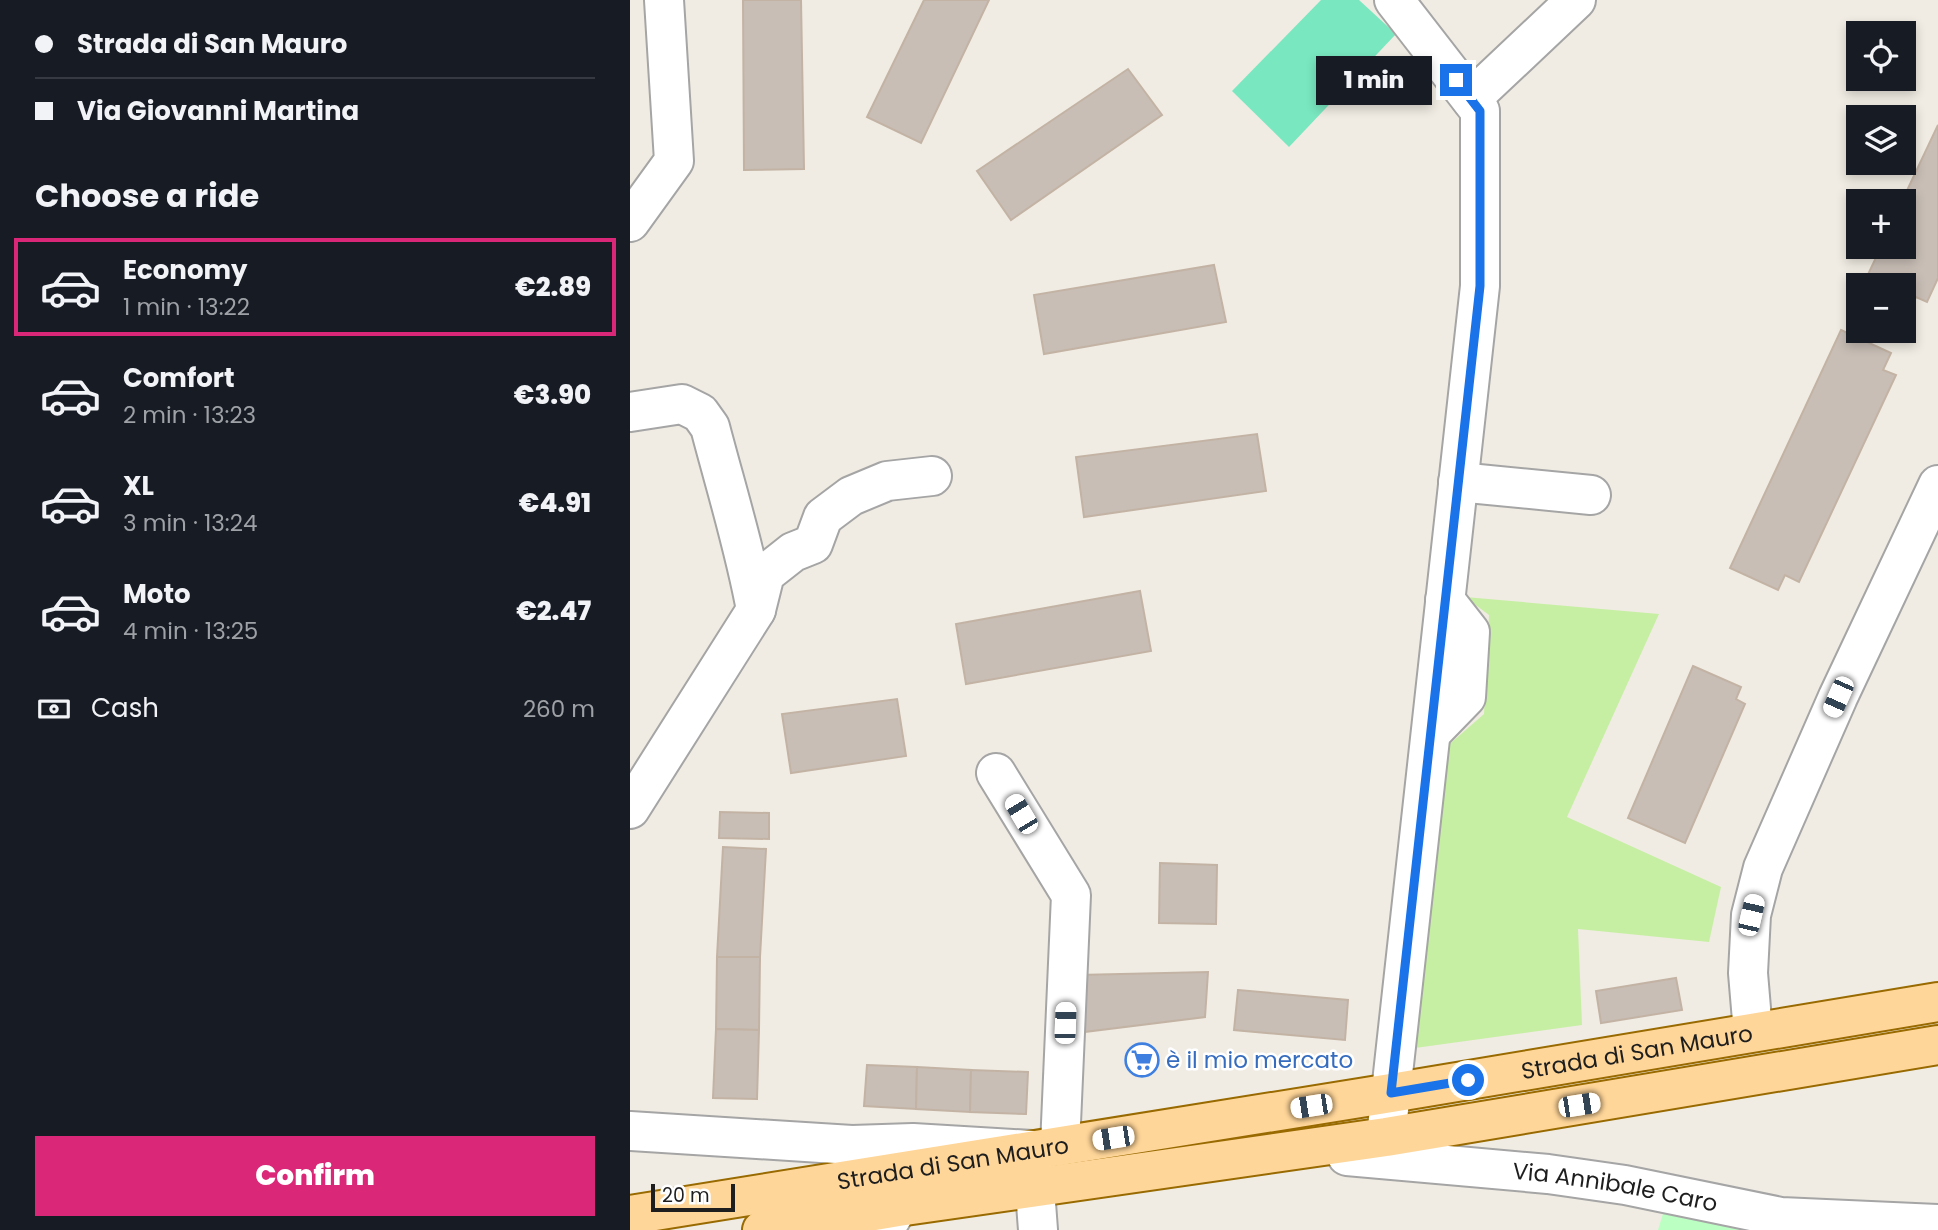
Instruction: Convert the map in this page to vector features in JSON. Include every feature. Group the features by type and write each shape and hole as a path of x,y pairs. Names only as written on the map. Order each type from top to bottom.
{"main road":[{"name":"Strada di San Mauro","path":"630,1215 1938,1002"},
{"name":"Strada di San Mauro","path":"762,1230 891,1219 1034,1188 1386,1137 1938,1045"}],"street":[{"path":"630,222 674,161 664,0"},
{"path":"1386,1137 1480,286 1480,111 1394,0"},
{"path":"1471,99 1576,0"},
{"path":"630,412 682,404 700,413 710,427 748,567 756,610"},
{"path":"630,808 756,610 765,574 793,552 813,544 823,517 851,496 887,481 932,476"},
{"path":"1458,482 1591,495"},
{"path":"1753,1032 1748,973 1751,915 1763,868 1838,697 1938,485"},
{"path":"996,773 1070,895 1046,1148 1034,1188 1038,1230"},
{"path":"630,1131 852,1145 924,1144 1046,1148"},
{"path":"852,1145 874,1176 891,1219"},
{"name":"Via Annibale Caro","path":"1289,1151 1548,1174 1625,1185 1781,1217 1857,1226 1938,1224"}],"green space":[{"path":"1321,0 1359,0 1396,34 1289,147 1232,91"},
{"path":"1465,597 1659,614 1567,817 1721,887 1709,942 1578,929 1582,1025 1415,1048 1445,748 1484,714 1489,615"},
{"path":"1666,1204 1768,1230 1658,1230"}],"building":[{"path":"743,0 801,0 804,169 744,170"},
{"path":"924,0 989,0 921,143 867,117"},
{"path":"1128,69 1162,115 1011,220 977,171"},
{"path":"1938,125 1938,278 1927,302 1916,297 1916,273 1869,273 1875,259 1916,259 1916,189 1908,189"},
{"path":"1214,265 1226,322 1044,354 1034,295"},
{"path":"1841,330 1846,332 1846,343 1869,343 1891,353 1883,370 1896,375 1799,582 1785,575 1778,590 1730,568"},
{"path":"1257,434 1266,491 1084,517 1076,457"},
{"path":"1140,591 1151,651 966,684 956,624"},
{"path":"1693,666 1741,687 1736,699 1745,704 1685,843 1628,818"},
{"path":"897,699 906,756 791,773 782,714"},
{"path":"720,812 769,813 769,839 719,838"},
{"path":"723,847 766,849 760,957 717,957"},
{"path":"1160,863 1217,865 1216,924 1159,923"},
{"path":"717,957 760,957 759,1030 716,1029"},
{"path":"1208,972 1205,1017 1076,1033 1078,975"},
{"path":"1676,978 1682,1010 1601,1023 1596,991"},
{"path":"1238,990 1348,1000 1345,1040 1234,1030"},
{"path":"716,1029 759,1030 757,1099 713,1098"},
{"path":"867,1065 917,1067 916,1109 864,1106"},
{"path":"917,1067 971,1070 970,1112 916,1109"},
{"path":"971,1070 1028,1072 1026,1114 970,1112"}],"place":[{"name":"è il mio mercato","path":"1142,1060"}],"route":[{"path":"1456,80 1480,111 1480,286 1391,1093 1468,1080"}]}
